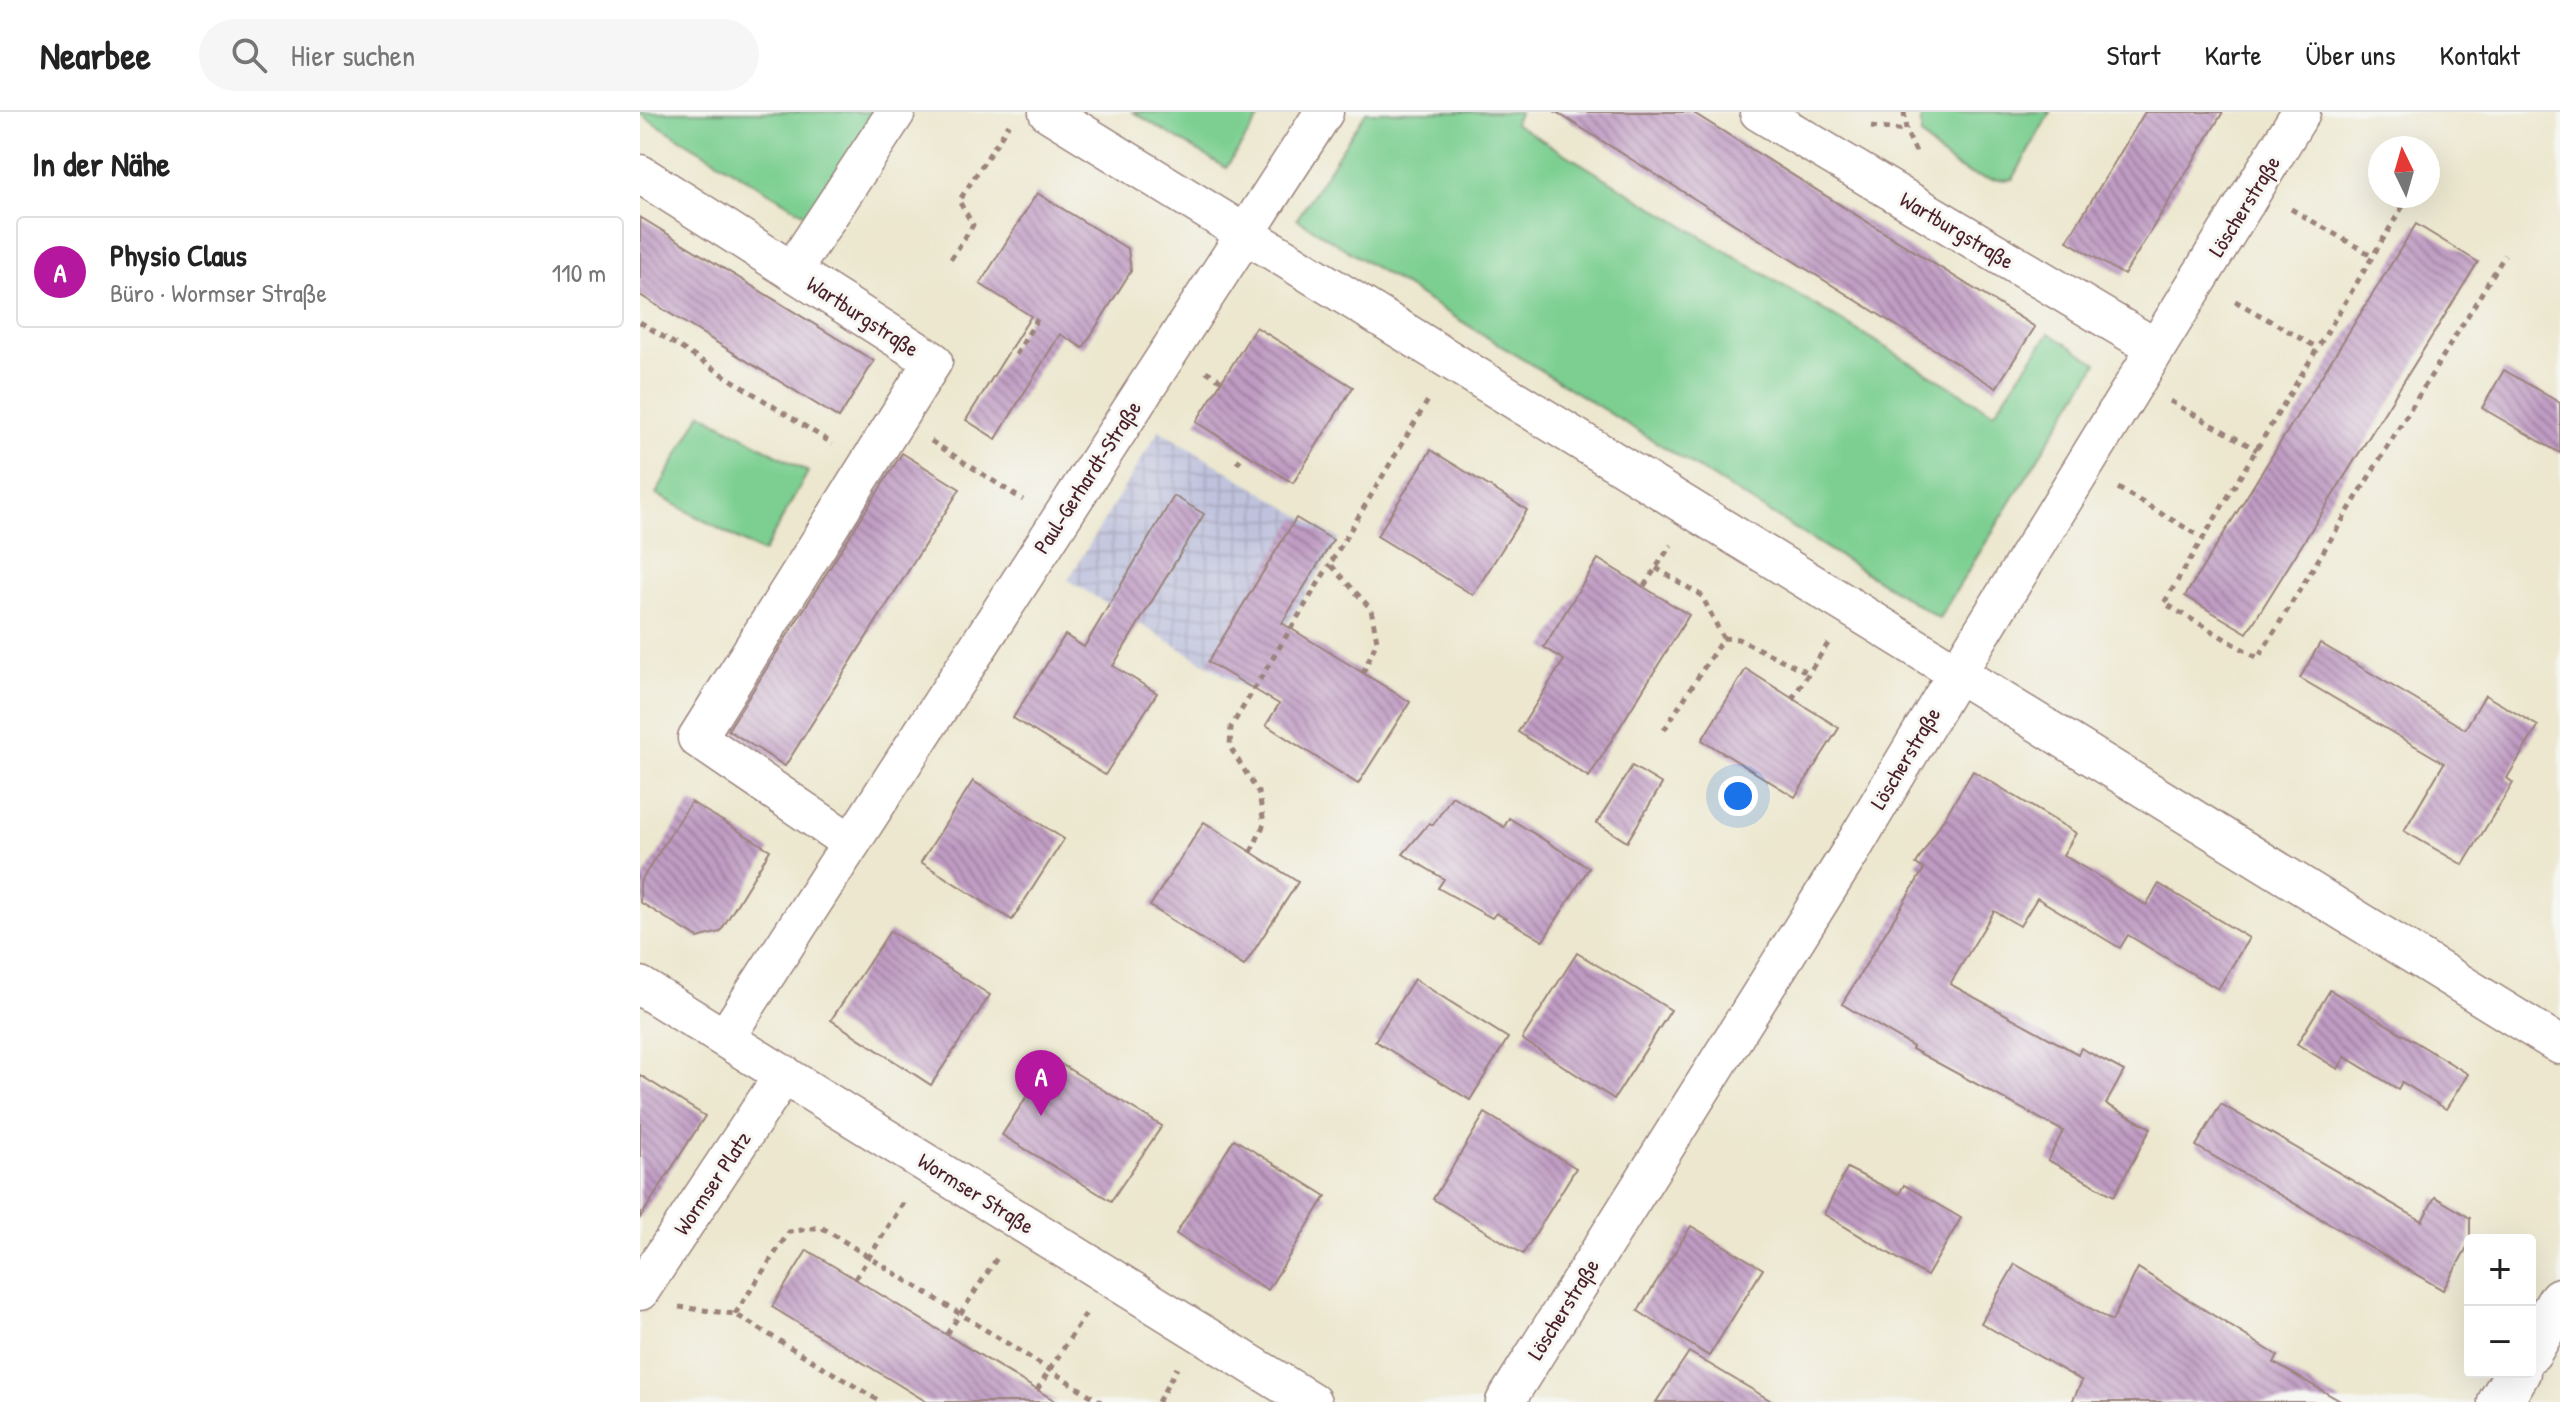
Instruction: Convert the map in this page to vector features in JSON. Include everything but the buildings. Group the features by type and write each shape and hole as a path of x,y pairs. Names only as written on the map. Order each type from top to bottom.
{"street":[{"name":"Wartburgstraße","path":"792,271 896,112"},
{"path":"1048,112 2560,1045"},
{"name":"Paul-Gerhardt-Straße","path":"725,1038 1324,112"},
{"name":"Wartburgstraße","path":"1759,112 2156,348"},
{"name":"Löscherstraße","path":"1505,1402 1849,854 2301,112"},
{"name":"Wartburgstraße","path":"640,174 933,361 897,419"},
{"path":"851,843 697,738 897,419"},
{"name":"Wormser Straße","path":"640,986 1312,1402"},
{"name":"Wormser Platz","path":"656,1299 784,1074"},
{"path":"2536,1341 2560,1300"},
{"path":"2500,1402 2514,1378"}],"path":[{"path":"951,259 973,225 959,201 1017,112"},
{"path":"1904,112 1906,131 1922,164"},
{"path":"2255,188 2373,256"},
{"path":"2402,208 2164,603 2258,658 2505,255"},
{"path":"2199,280 2318,348"},
{"path":"1016,355 1037,319"},
{"path":"640,322 868,466"},
{"path":"1251,852 1264,824 1259,794 1230,747 1231,727 1452,361"},
{"path":"2136,382 2257,450"},
{"path":"897,419 1058,522"},
{"path":"1237,464 1244,453"},
{"path":"2083,468 2203,538"},
{"path":"1330,564 1371,609 1377,641 1363,673"},
{"path":"1656,568 1702,596 1723,638"},
{"path":"1792,699 1851,607"},
{"path":"1723,638 1738,639 1809,673"},
{"path":"1664,730 1723,638"},
{"path":"855,1279 928,1164"},
{"path":"947,1334 1021,1221"},
{"path":"735,1314 789,1232 821,1227 1101,1402"},
{"path":"1037,1390 1109,1276"},
{"path":"656,1299 735,1314 881,1402"}],"shaded area":[{"path":"1159,430 1339,539 1247,689 1068,580"}],"green space":[{"path":"640,112 881,112 810,217"},
{"path":"1133,112 1263,112 1226,168"},
{"path":"1366,112 1520,112 1514,123 1994,413 2049,333 2097,363 1939,618 1297,219"},
{"path":"1921,112 2050,112 2013,179 1998,180 1961,170 1941,155 1921,135"},
{"path":"701,413 808,472 763,553 656,494"}],"place":[{"name":"Physio Claus","path":"1041,1116"}]}
